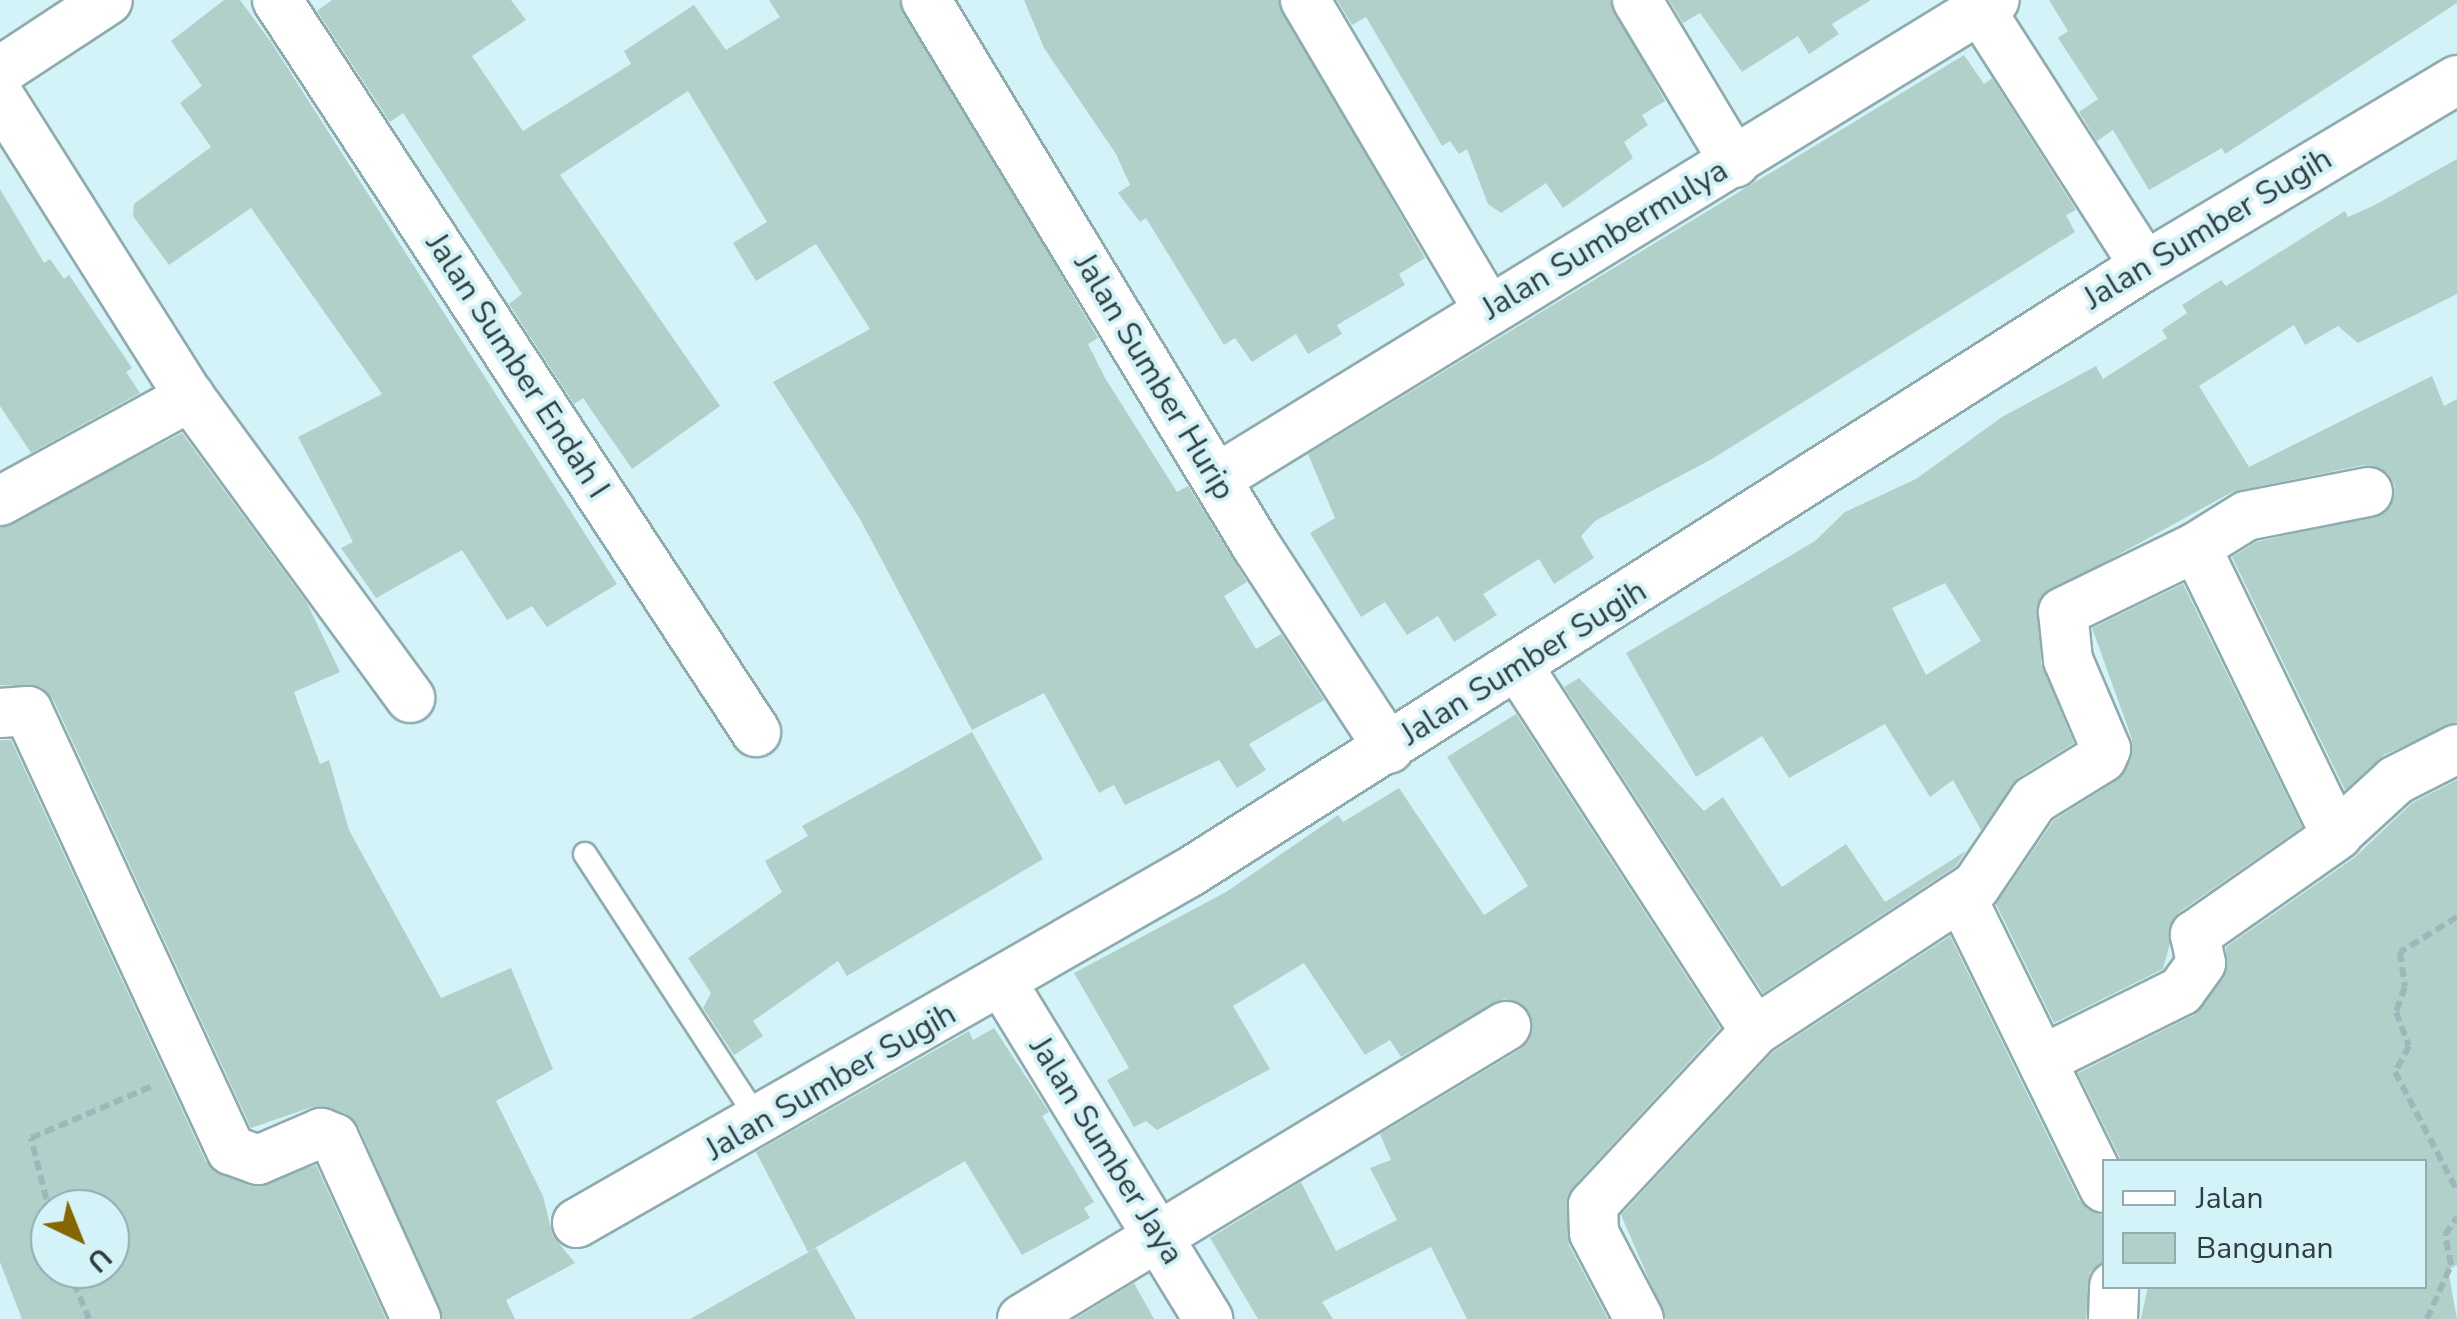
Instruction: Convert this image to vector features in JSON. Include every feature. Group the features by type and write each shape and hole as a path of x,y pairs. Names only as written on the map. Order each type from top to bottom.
{"street":[{"path":"0,71 108,0"},
{"name":"Jalan Sumber Endah I","path":"278,0 756,732"},
{"name":"Jalan Sumber Hurip","path":"926,0 1216,479 1389,749"},
{"path":"1305,0 1488,310"},
{"path":"1637,0 1734,163"},
{"path":"1983,3 2145,266"},
{"name":"Jalan Sumbermulya","path":"1216,479 1734,163 1983,3"},
{"name":"Jalan Sumber Sugih","path":"577,1223 762,1124 1003,984 1519,668 2145,266 2457,80"},
{"path":"0,97 190,396 410,698"},
{"path":"0,500 190,396"},
{"path":"1639,1319 1594,1233 1593,1206 1755,1031 1961,896 1985,875 2034,800 2106,754 2068,660 2063,612 2196,547 2246,516 2368,492"},
{"path":"2196,547 2338,836"},
{"path":"1519,668 1755,1031"},
{"path":"0,713 28,710 194,1071 242,1160 322,1134 341,1146 416,1319"},
{"path":"2044,1058 2181,991 2202,964 2196,935 2338,836 2396,780 2457,749"},
{"path":"1961,896 2044,1058 2102,1184"},
{"name":"Jalan Sumber Jaya","path":"1003,984 1162,1237 1208,1319"},
{"path":"1022,1319 1506,1026"},
{"path":"2113,1319 2114,1289"}],"lane":[{"path":"585,854 762,1124"}],"path":[{"path":"2457,916 2400,952 2406,987 2396,1012 2409,1046 2395,1072 2457,1190"},
{"path":"44,1189 31,1138 194,1071"},
{"path":"2427,1319 2451,1265 2445,1234 2457,1218"},
{"path":"76,1289 89,1319"}],"building":[{"path":"224,0 240,0 271,42 617,584 547,627 532,606 507,620 462,550 376,598 341,548 353,542 298,437 382,394 251,208 169,265 133,216 134,204 211,147 180,103 202,86 171,41"},
{"path":"332,0 511,0 526,20 472,56 523,131 631,64 624,51 694,5 726,50 780,17 769,0 899,0 1098,338 1088,344 1105,378 1177,492 1188,486 1247,582 1224,596 1256,649 1281,634 1324,700 1249,744 1266,770 1237,788 1219,760 1125,805 1114,785 1099,793 1044,693 972,730 860,519 773,382 870,329 816,244 756,281 733,243 767,222 688,91 560,175 720,406 632,469 583,398 574,404 509,304 522,294 403,113 390,122 317,11"},
{"path":"1024,0 1278,0 1425,258 1399,274 1405,285 1337,325 1342,334 1308,354 1296,334 1252,362 1235,338 1224,345 1146,218 1140,222 1118,193 1130,185 1116,154 1044,48"},
{"path":"1337,0 1610,0 1665,101 1642,115 1648,125 1624,142 1633,158 1563,208 1546,183 1501,213 1488,204 1467,149 1459,154 1450,141 1442,146 1366,17 1352,25"},
{"path":"1669,0 1871,0 1832,24 1839,34 1809,54 1798,36 1742,72 1700,13 1683,23"},
{"path":"2049,0 2457,3 2225,154 2222,148 2149,190 2113,130 2097,141 2079,112 2098,99 2058,38 2068,31"},
{"path":"1964,55 1984,84 1992,78 2076,210 2066,215 2075,232 1712,459 1595,521 1581,536 1594,558 1554,584 1539,559 1483,594 1497,615 1454,642 1438,616 1407,635 1385,602 1361,617 1310,533 1335,518 1308,454"},
{"path":"2457,159 2457,294 2358,343 2338,326 2305,345 2294,325 2199,386 2249,467 2432,376 2444,406 2457,399 2457,722 2384,755 2345,790 2232,557 2256,542 2385,513 2395,486 2388,473 2364,465 2232,492 2040,598 2041,663 2074,743 2019,777 1981,830 1953,780 1930,797 1885,724 1789,778 1762,736 1696,777 1626,653 1815,541 1845,512 1916,479 2002,417 2096,366 2103,379 2167,338 2162,330 2187,313 2182,305 2221,280 2226,286 2345,211 2348,217","holes":["1945,583 1981,641 1926,675 1892,608"]},
{"path":"0,189 44,263 50,259 64,279 69,275 132,368 126,372 140,393 31,453 0,406"},
{"path":"182,433 307,603 340,672 294,692 320,764 329,760 349,830 441,998 511,968 553,1069 496,1101 543,1196 553,1236 575,1263 506,1300 515,1319 443,1319 359,1127 345,1113 312,1107 251,1128 53,699 41,687 0,685 0,528"},
{"path":"2183,584 2302,827 2178,913 2163,969 2054,1023 1996,904 2054,820 2116,781 2131,760 2132,739 2092,628"},
{"path":"1579,678 1704,811 1723,797 1782,887 1846,844 1885,902 1966,851 1956,866 1763,993 1564,687"},
{"path":"1516,714 1720,1028 1572,1188 1569,1245 1608,1319 1467,1319 1431,1247 1322,1302 1333,1319 1258,1319 1210,1238 1301,1182 1336,1251 1397,1220 1370,1168 1391,1160 1380,1134 1521,1049 1530,1038 1530,1013 1504,999 1401,1057 1390,1040 1365,1055 1304,963 1233,1006 1270,1069 1157,1130 1146,1121 1134,1127 1107,1080 1129,1068 1074,973 1226,892 1338,815 1343,822 1399,788 1484,915 1528,886 1447,757"},
{"path":"972,732 1043,859 847,976 838,961 753,1021 763,1036 734,1055 703,1008 711,993 688,958 782,892 765,861 808,836 802,826"},
{"path":"0,740 11,740 206,1162 250,1186 316,1165 386,1319 22,1319 0,1262"},
{"path":"2457,780 2457,1265 2448,1270 2457,1319 2141,1319 2147,1289 2427,1289 2427,1159 2121,1159 2078,1073 2194,1015 2224,978 2226,947 2354,858 2412,803"},
{"path":"1950,936 2079,1200 2102,1216 2102,1263 2090,1272 2086,1319 1666,1319 1621,1215 1773,1052"},
{"path":"994,1028 1049,1112 1042,1116 1094,1202 1084,1208 1090,1218 1022,1255 965,1161 808,1252 756,1152 969,1031 973,1040"},
{"path":"816,1248 856,1319 690,1319"},
{"path":"1134,1283 1154,1319 1075,1319"}]}
